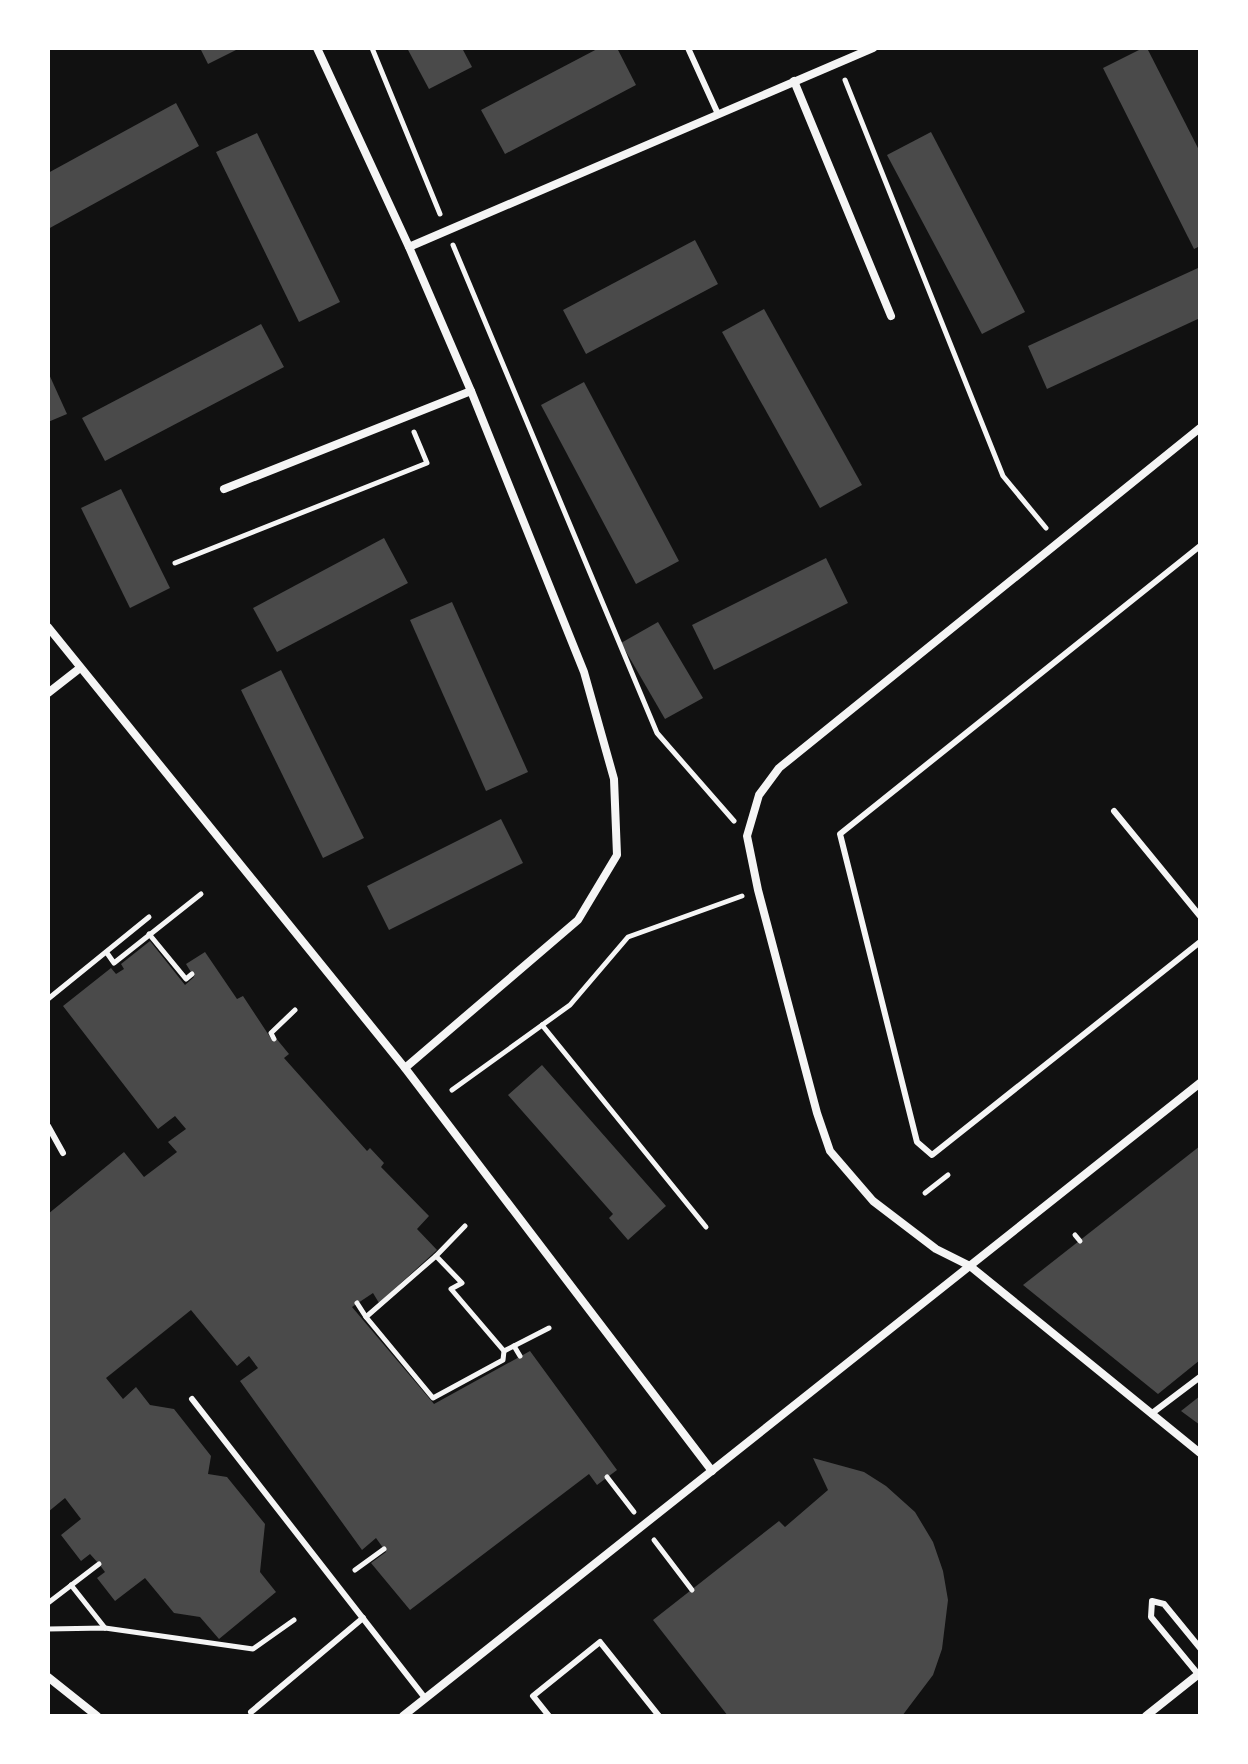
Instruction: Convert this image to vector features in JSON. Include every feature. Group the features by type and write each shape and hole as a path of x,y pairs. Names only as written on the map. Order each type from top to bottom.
{"street":[{"path":"317,48 409,247 471,391 584,672 614,779 617,855 578,920 405,1068"},
{"path":"409,247 873,48"},
{"path":"794,81 891,316"},
{"path":"224,489 471,391"},
{"path":"1200,428 779,768 759,795 747,836 758,890 817,1113 830,1151 849,1177 873,1201 936,1249 970,1266 1200,1453"},
{"path":"48,627 405,1068 712,1471"},
{"path":"48,693 80,668"},
{"path":"403,1716 1200,1083"},
{"path":"1146,1716 1199,1674"},
{"path":"48,1677 97,1716"}],"lane":[{"path":"688,48 718,114"},
{"path":"1200,546 840,834 917,1142 932,1155 1200,942"},
{"path":"1114,811 1200,916"},
{"path":"48,1126 63,1153"},
{"path":"1151,1414 1200,1377"},
{"path":"192,1399 425,1698"},
{"path":"1199,1674 1151,1617 1152,1601 1164,1604 1200,1648"},
{"path":"251,1712 363,1618"},
{"path":"549,1716 533,1696 600,1642 659,1716"}],"path":[{"path":"372,48 657,733 747,836"},
{"path":"838,63 1003,476 1057,541"},
{"path":"175,563 427,463 414,431"},
{"path":"452,1090 570,1005 628,937 758,890"},
{"path":"114,963 201,894"},
{"path":"48,999 149,917"},
{"path":"149,934 186,979 192,974"},
{"path":"106,953 121,971"},
{"path":"274,1039 271,1033 295,1010"},
{"path":"542,1025 706,1227"},
{"path":"925,1193 948,1175"},
{"path":"366,1317 436,1256 465,1226"},
{"path":"1075,1235 1080,1241"},
{"path":"357,1303 433,1398 503,1360 504,1351 451,1289 462,1283 436,1256"},
{"path":"504,1351 549,1328"},
{"path":"514,1346 520,1356"},
{"path":"355,1570 384,1549"},
{"path":"48,1603 99,1564"},
{"path":"71,1585 105,1628"},
{"path":"48,1629 105,1628 253,1649 294,1620"}],"building":[{"path":"200,48 240,48 208,64"},
{"path":"407,48 462,48 472,67 429,89"},
{"path":"599,48 617,48 636,85 505,154 481,110"},
{"path":"1147,48 1200,152 1200,246 1194,249 1103,68"},
{"path":"176,103 199,146 48,229 48,173"},
{"path":"931,132 1025,312 982,334 887,155"},
{"path":"257,133 340,302 299,322 216,152"},
{"path":"695,240 718,284 586,354 563,310"},
{"path":"1198,268 1200,318 1047,389 1028,346"},
{"path":"764,309 862,485 820,508 722,332"},
{"path":"261,324 284,367 105,461 82,418"},
{"path":"48,372 67,414 48,422"},
{"path":"584,382 679,561 636,584 541,405"},
{"path":"121,489 170,588 130,608 81,508"},
{"path":"384,538 408,583 277,652 253,608"},
{"path":"826,558 848,603 714,670 692,625"},
{"path":"452,602 528,772 486,791 410,620"},
{"path":"658,622 703,698 665,719 621,643"},
{"path":"281,670 364,838 323,858 241,690"},
{"path":"501,819 523,863 389,930 367,886"},
{"path":"150,941 185,985 194,977 186,964 205,952 237,999 243,996 272,1040 275,1037 289,1054 284,1058 367,1151 370,1148 384,1163 381,1167 429,1216 417,1229 437,1250 379,1303 373,1293 352,1307 434,1404 530,1351 617,1470 597,1485 589,1474 410,1610 371,1563 386,1552 376,1538 362,1550 240,1381 258,1368 249,1356 237,1366 191,1310 106,1378 123,1399 136,1387 150,1405 174,1409 211,1456 208,1474 227,1477 265,1524 260,1572 276,1592 219,1639 200,1617 174,1613 145,1578 115,1601 97,1578 105,1572 99,1564 90,1554 81,1561 61,1535 81,1519 65,1498 48,1512 48,1214 124,1152 144,1177 177,1152 168,1142 186,1129 175,1116 158,1129 63,1006 111,968 116,974 124,969 121,964"},
{"path":"542,1065 666,1206 628,1240 609,1218 613,1214 508,1095"},
{"path":"1200,1146 1200,1360 1158,1394 1023,1285"},
{"path":"1200,1396 1200,1425 1181,1411"},
{"path":"813,1458 864,1472 886,1486 915,1512 933,1542 943,1571 948,1600 942,1649 933,1675 902,1716 728,1716 653,1620 779,1521 785,1527 828,1490"}]}
